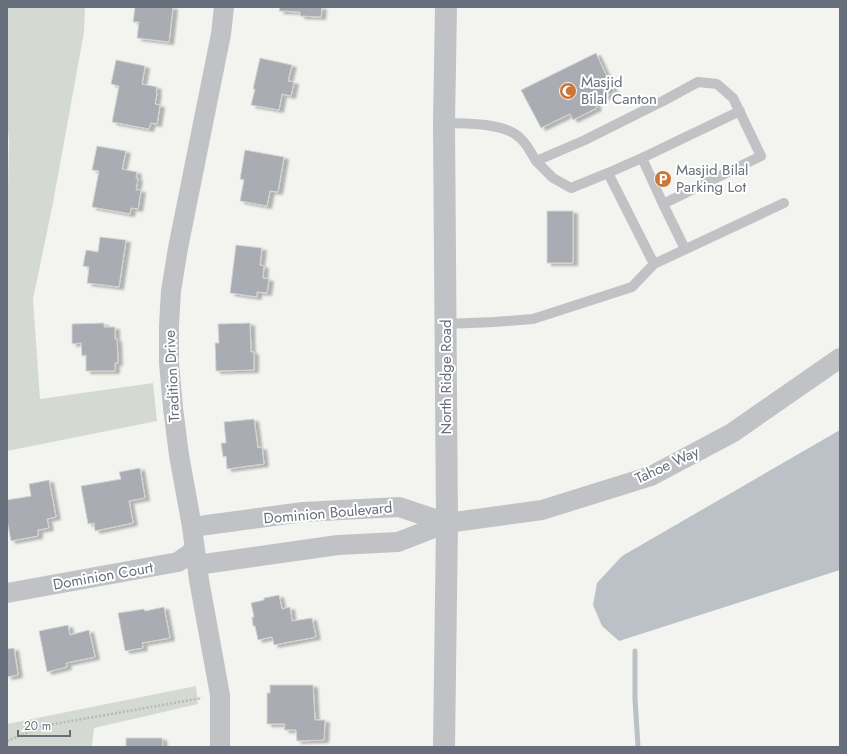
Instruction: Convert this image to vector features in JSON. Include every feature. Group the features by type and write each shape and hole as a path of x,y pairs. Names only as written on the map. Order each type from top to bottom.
{"street":[{"name":"Tradition Drive","path":"220,747 220,695 172,408 169,363 169,325 171,291 178,248 221,34 224,7"},
{"name":"North Ridge Road","path":"444,747 447,523 444,123 446,7"},
{"name":"Tahoe Way","path":"447,523 542,510 651,476 732,433 840,358"},
{"name":"Dominion Boulevard","path":"192,527 303,512 399,507 447,523"},
{"path":"196,557 338,545 398,542 447,523"},
{"name":"Dominion Court","path":"7,593 178,562 196,557"}],"lane":[{"path":"536,161 585,140 698,82 717,84 733,98 761,156 663,204"},
{"path":"444,123 496,126 511,131 520,138 528,148 551,182 571,188 642,158 740,111"},
{"path":"642,158 685,249"},
{"path":"608,173 654,264"},
{"path":"445,324 533,319 632,287 654,264 784,203"}],"path":[{"path":"7,741 43,726 220,695"}],"shaded area":[{"path":"7,7 85,7 84,32 53,203 33,299 40,399 153,383 157,421 7,451 7,229 9,141 7,118"},
{"path":"840,430 840,570 619,641 602,626 593,605 597,583 622,556"},
{"path":"196,686 198,704 94,728 92,747 7,747 7,724"}],"building":[{"path":"135,7 173,7 169,42 137,38 139,22 133,22"},
{"path":"280,7 322,7 321,17 300,16 300,12 279,11"},
{"name":"Masjid Bilal Canton","path":"596,53 614,92 595,102 597,108 573,120 570,114 541,128 521,90"},
{"path":"260,58 292,65 288,81 294,82 291,96 282,94 279,110 251,105"},
{"path":"116,60 145,66 142,84 157,87 155,104 160,105 157,124 151,123 149,129 112,122 119,86 111,84"},
{"path":"97,146 126,151 122,169 137,172 136,178 138,178 136,190 141,190 138,209 131,208 130,214 92,207 99,171 92,170"},
{"path":"245,150 284,157 278,192 270,191 267,206 240,201 244,180 240,179"},
{"path":"547,211 573,211 573,263 547,263"},
{"path":"100,237 126,240 119,287 87,283 89,267 83,266 86,250 98,252"},
{"path":"236,245 262,248 260,265 264,266 263,278 269,279 267,293 257,292 257,297 230,293"},
{"path":"104,323 104,327 115,327 118,363 115,363 115,371 86,371 86,355 82,356 81,343 72,344 72,324"},
{"path":"250,323 251,352 254,352 254,370 216,371 215,343 219,343 218,324"},
{"path":"254,419 258,448 262,447 264,464 227,469 226,456 223,457 221,443 226,443 224,422"},
{"path":"140,468 145,498 129,501 133,523 95,531 94,523 88,524 81,486 121,479 119,472"},
{"path":"49,480 56,517 47,519 49,528 38,530 38,536 11,541 7,520 7,500 31,496 29,484"},
{"path":"279,595 282,609 290,607 292,621 312,618 316,637 274,645 272,637 258,640 255,626 253,626 252,617 254,617 251,603 264,600 264,598"},
{"path":"164,607 170,638 142,643 143,648 125,651 118,613 144,609 145,611"},
{"path":"68,625 70,635 89,630 95,657 66,663 67,667 47,672 39,631"},
{"path":"14,648 18,675 7,677 7,649"},
{"path":"270,685 313,685 315,720 325,720 324,740 297,741 296,730 284,730 285,724 267,724 267,693 270,693"},
{"path":"126,738 162,738 163,747 126,747"}],"waterway":[{"path":"635,651 635,699 638,747"}],"place":[{"name":"Masjid Bilal Canton","path":"568,91"},
{"name":"Masjid Bilal Parking Lot","path":"663,179"}]}
